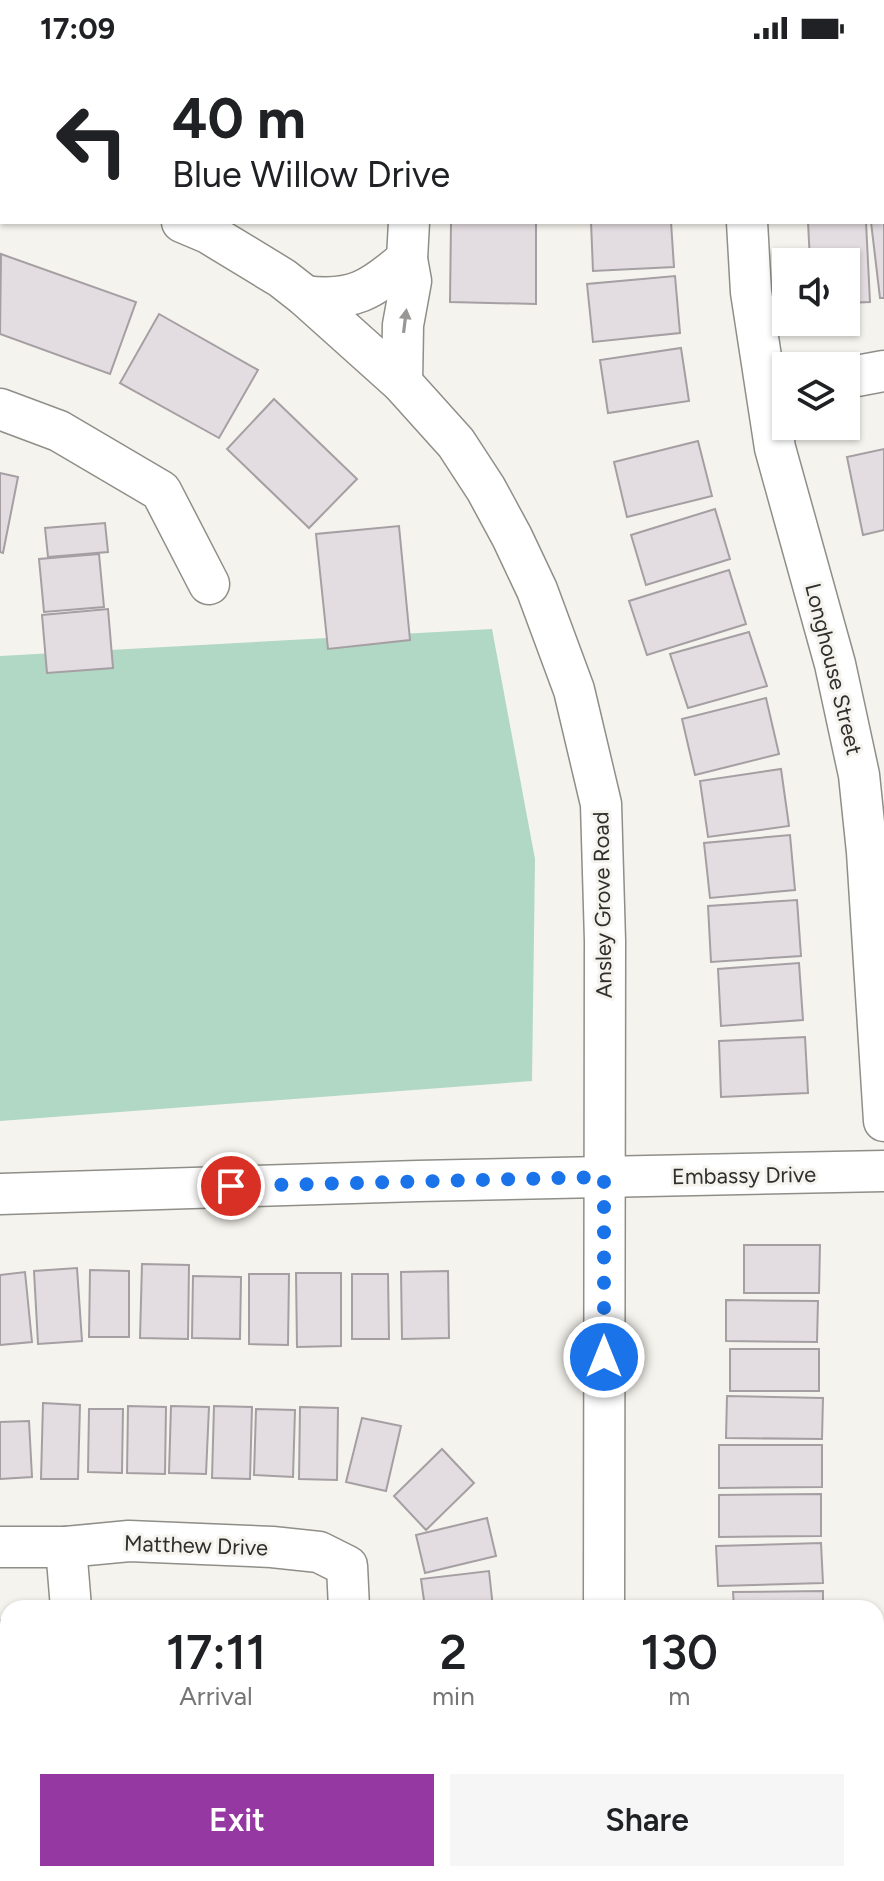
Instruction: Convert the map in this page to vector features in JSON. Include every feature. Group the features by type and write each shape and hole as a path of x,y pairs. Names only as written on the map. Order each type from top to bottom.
{"street":[{"name":"Ansley Grove Road","path":"186,224 218,239 282,278 305,296 402,383 456,443 486,489 537,590 574,690 601,804 605,941 604,1600"},
{"name":"Longhouse Street","path":"747,224 751,292 772,374"},
{"path":"305,296 333,299 358,293 387,276 408,241"},
{"path":"402,383 403,325 411,281 408,241"},
{"path":"860,375 884,371"},
{"path":"0,409 59,431 161,491 209,584"},
{"name":"Longhouse Street","path":"775,440 835,664 872,773 867,852 884,1121"},
{"name":"Embassy Drive","path":"0,1194 884,1171"},
{"name":"Matthew Drive","path":"0,1547 66,1547 129,1541 319,1552 347,1566 349,1600"},
{"path":"66,1547 70,1600"}],"green space":[{"path":"492,629 535,859 532,1081 0,1121 0,656"}],"building":[{"path":"451,224 536,224 536,304 450,302"},
{"path":"591,224 671,224 674,267 593,271"},
{"path":"808,224 866,224 870,302 860,302 860,248 809,248"},
{"path":"871,224 884,224 884,298 880,298"},
{"path":"1,254 136,302 110,374 0,334"},
{"path":"675,276 680,333 593,342 587,284"},
{"path":"159,314 258,370 219,438 120,383"},
{"path":"681,348 689,401 608,413 600,360"},
{"path":"274,399 357,479 309,528 227,449"},
{"path":"698,441 712,496 627,517 614,462"},
{"path":"884,449 884,530 863,535 847,457"},
{"path":"0,473 18,477 3,553 0,552"},
{"path":"715,509 730,559 646,585 631,535"},
{"path":"105,523 108,552 48,557 45,528"},
{"path":"399,526 410,640 328,649 316,534"},
{"path":"99,554 104,607 44,612 39,559"},
{"path":"729,570 746,624 647,655 629,601"},
{"path":"108,609 113,668 47,673 42,615"},
{"path":"749,632 767,686 688,708 670,654"},
{"path":"766,698 779,754 695,775 682,719"},
{"path":"781,769 789,826 708,837 700,781"},
{"path":"790,835 795,890 710,898 704,843"},
{"path":"797,900 801,956 711,962 708,906"},
{"path":"799,963 803,1020 721,1026 718,969"},
{"path":"805,1037 808,1093 721,1097 719,1041"},
{"path":"744,1245 820,1245 819,1293 744,1293"},
{"path":"142,1264 189,1265 188,1339 140,1338"},
{"path":"77,1268 82,1341 38,1344 34,1271"},
{"path":"90,1270 129,1271 129,1337 89,1337"},
{"path":"448,1271 449,1338 402,1339 401,1272"},
{"path":"25,1272 32,1342 0,1345 0,1275"},
{"path":"296,1273 341,1273 341,1346 297,1347"},
{"path":"249,1274 289,1274 288,1345 249,1344"},
{"path":"352,1274 388,1274 389,1339 352,1339"},
{"path":"193,1276 241,1277 240,1339 192,1338"},
{"path":"726,1300 818,1301 817,1342 726,1341"},
{"path":"730,1349 819,1349 819,1391 730,1391"},
{"path":"727,1396 823,1398 822,1439 726,1438"},
{"path":"43,1403 80,1405 78,1479 41,1479"},
{"path":"128,1406 166,1407 165,1474 127,1473"},
{"path":"171,1406 209,1407 206,1474 169,1473"},
{"path":"214,1406 252,1407 250,1479 212,1478"},
{"path":"300,1407 338,1408 337,1480 299,1479"},
{"path":"89,1409 123,1409 122,1473 88,1472"},
{"path":"256,1409 295,1410 293,1477 254,1475"},
{"path":"362,1418 401,1426 386,1491 346,1482"},
{"path":"29,1421 32,1477 0,1479 0,1422"},
{"path":"719,1445 822,1445 822,1487 719,1488"},
{"path":"442,1449 474,1483 426,1530 394,1496"},
{"path":"821,1494 821,1536 719,1537 719,1495"},
{"path":"487,1518 496,1556 425,1573 416,1535"},
{"path":"821,1543 823,1583 718,1586 716,1546"},
{"path":"489,1571 492,1600 424,1600 421,1579"},
{"path":"823,1591 823,1600 734,1600 733,1592"}],"route":[{"path":"231,1186 604,1177 604,1357"}]}
